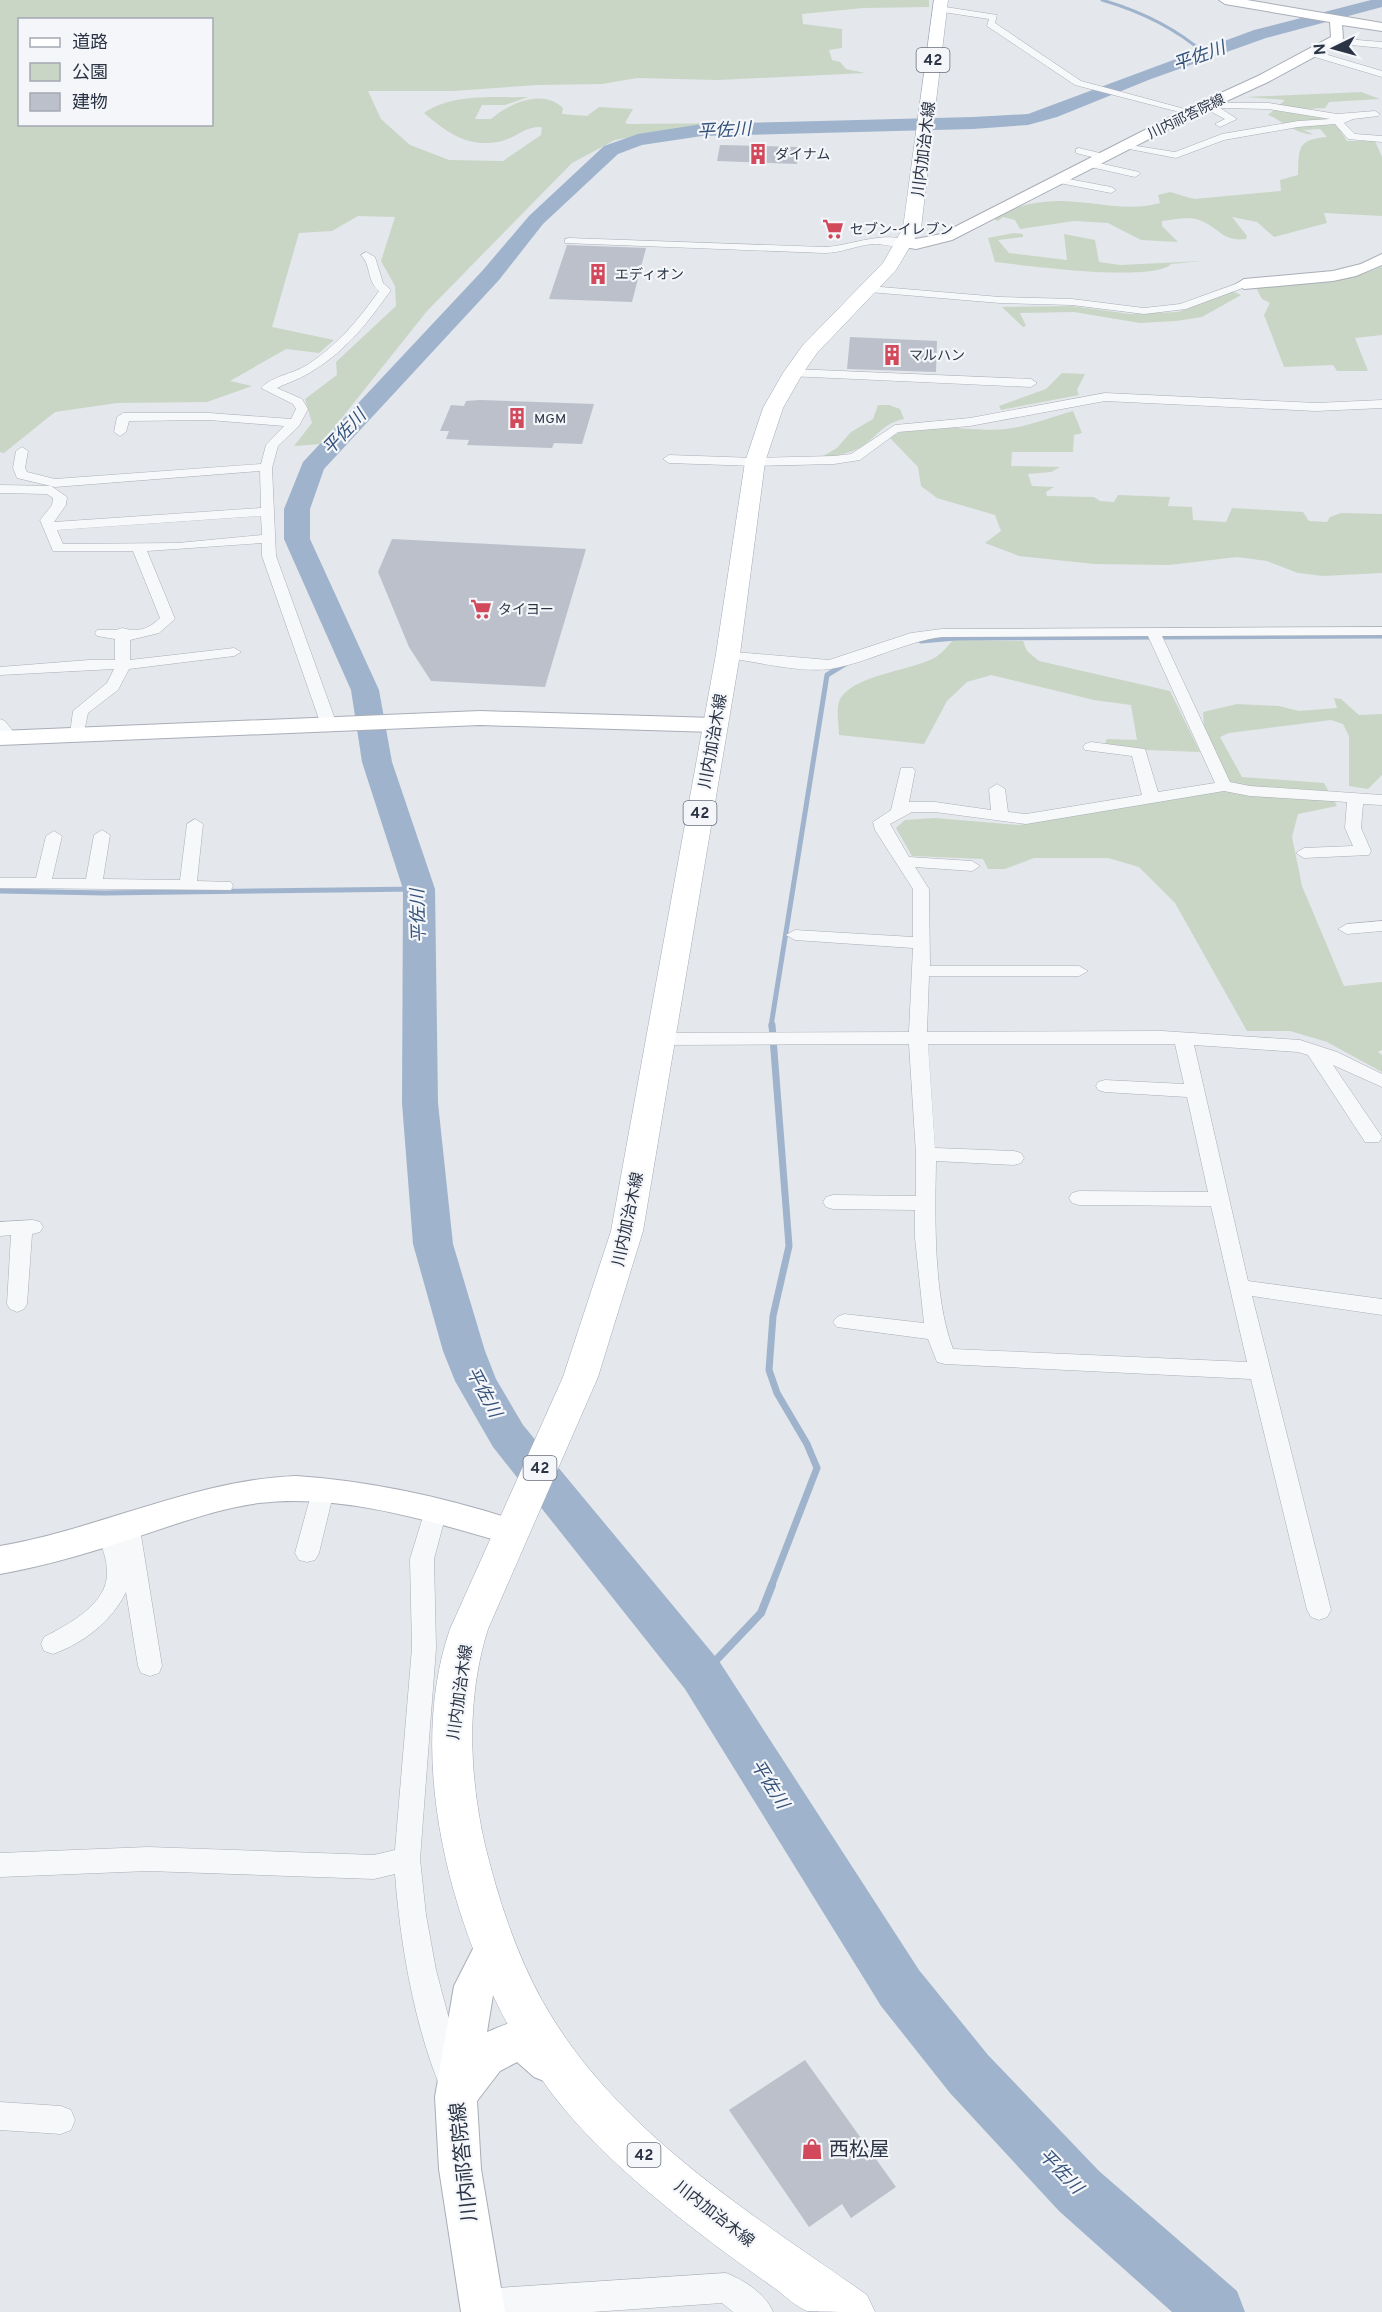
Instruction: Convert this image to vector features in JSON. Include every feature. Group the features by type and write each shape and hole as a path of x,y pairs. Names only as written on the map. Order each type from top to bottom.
{"main road":[{"path":"1225,0 1382,27"},
{"name":"川内加治木線","path":"850,2312 713,2214 616,2131 575,2086 537,2033 495,1946 470,1869 455,1808 451,1753 456,1691 468,1634 513,1523 562,1421 608,1300 627,1231 728,654 755,462 772,408 793,373 810,349 869,289 904,243 912,228 940,5"},
{"path":"1333,41 1337,38 1337,19"},
{"name":"川内祁答院線","path":"904,243 915,244 946,237 1263,79 1333,41"},
{"path":"1244,284 1342,274 1371,266 1382,259"},
{"path":"3,733 78,734 404,719 519,718 714,725"},
{"path":"0,1560 31,1556 119,1532 228,1496 268,1489 323,1491 513,1523"},
{"name":"川内祁答院線","path":"482,2308 460,2169 456,2097 474,1986 495,1946"},
{"path":"456,2097 485,2055 504,2043 524,2042 575,2086"}],"street":[{"path":"940,5 994,17 990,24 1078,83 1116,94 1202,108 1232,119 1220,124"},
{"path":"1333,41 1382,45"},
{"path":"1311,53 1382,74"},
{"path":"1202,108 1269,106 1337,117 1378,114"},
{"path":"1124,147 1176,155 1222,137 1298,124 1338,122 1378,114"},
{"path":"1338,122 1346,135 1354,138 1382,138"},
{"path":"1079,151 1104,157"},
{"path":"1090,164 1135,174"},
{"path":"1058,180 1111,190"},
{"path":"568,240 824,250 838,250 872,241 904,243"},
{"path":"332,722 269,556 266,468 272,445 295,423 302,409 298,402 267,388 309,369 348,339 361,325 385,290 378,285 370,257 366,255"},
{"path":"869,289 988,300 1078,303 1144,311 1182,307 1244,284"},
{"path":"793,373 1031,383"},
{"path":"669,459 755,462 834,460 855,457 895,429 970,422 1105,398 1316,407 1382,404"},
{"path":"120,432 123,417 214,414 295,423"},
{"path":"22,452 19,468 22,475 53,486 60,497 59,505 47,520 58,548 178,547 268,538"},
{"path":"0,489 254,467 266,468"},
{"path":"50,526 268,512"},
{"path":"102,633 122,634 159,629 168,619 138,547"},
{"path":"728,654 818,665 916,636 942,633 1154,635 1382,631"},
{"path":"78,734 81,711 118,684 124,665 122,634"},
{"path":"1154,635 1224,786"},
{"path":"0,671 24,671 89,664 124,665 234,652"},
{"path":"1091,747 1139,752 1151,798"},
{"path":"899,811 907,771"},
{"path":"1259,1371 945,1356 936,1332 925,1238 926,1154 918,1037 921,889 883,830 882,822 909,807 935,807 1026,819 1224,786 1250,791 1382,800"},
{"path":"997,789 1000,817"},
{"path":"1304,852 1363,851 1353,828 1356,797"},
{"path":"188,885 195,824"},
{"path":"43,883 54,836"},
{"path":"94,884 102,836"},
{"path":"904,862 935,862 972,866"},
{"path":"0,883 225,886"},
{"path":"1347,928 1382,926"},
{"path":"795,935 921,943"},
{"path":"920,971 1079,971"},
{"path":"662,1039 1162,1037 1300,1046 1314,1050 1382,1081"},
{"path":"1183,1040 1259,1371 1319,1610"},
{"path":"1314,1050 1372,1137"},
{"path":"1105,1086 1195,1091"},
{"path":"926,1154 1014,1158"},
{"path":"1079,1198 1219,1198"},
{"path":"833,1202 926,1203"},
{"path":"0,1229 28,1227 17,1304"},
{"path":"1239,1287 1382,1307"},
{"path":"844,1322 936,1332"},
{"path":"307,1553 323,1491"},
{"path":"436,1510 422,1559 424,1648 407,1859 409,1893 430,2013 456,2097"},
{"path":"54,1644 86,1626 114,1595 120,1575 119,1532"},
{"path":"119,1532 150,1666"},
{"path":"2,1871 148,1858 374,1867 407,1859"},
{"path":"0,2116 61,2120"},
{"path":"482,2308 726,2288 759,2312"}],"green space":[{"path":"0,0 929,0 929,7 863,8 802,14 803,24 842,29 842,48 829,50 832,60 840,62 846,69 865,73 718,80 637,78 602,84 536,85 453,91 368,91 381,119 410,145 449,160 503,161 541,135 542,127 536,127 502,141 480,143 469,141 450,133 424,113 448,102 474,98 528,97 505,105 482,105 475,119 491,119 516,103 536,98 555,102 563,108 562,114 587,116 599,107 633,109 625,123 628,124 969,121 680,128 615,140 572,163 427,311 321,444 294,446 312,423 305,399 337,375 336,362 396,306 395,286 381,261 395,217 358,216 332,231 299,233 272,327 334,340 319,353 286,349 230,381 252,386 207,402 117,403 55,412 4,453 0,452"},
{"path":"1361,92 1380,99 1329,102 1325,108 1304,109 1333,119 1347,141 1375,141 1382,157 1382,216 1324,213 1327,223 1274,237 1257,222 1232,217 1247,236 1246,239 1231,238 1195,219 1162,221 1162,226 1178,242 1141,240 1108,223 1074,221 1020,229 1015,220 1003,217 998,221 990,217 1017,207 1044,202 1063,201 1136,207 1160,203 1158,195 1170,192 1194,199 1281,191 1280,180 1298,175 1300,151 1305,143 1327,137 1320,129 1303,130 1313,134 1302,133 1268,115 1285,100 1246,97"},
{"path":"1014,233 1023,234 1023,237 998,240 1009,253 1067,260 1064,234 1095,240 1099,262 1120,265 1203,261 1171,264 1159,269 1140,272 1115,273 995,262 988,238"},
{"path":"1382,266 1382,335 1355,338 1368,371 1337,371 1333,365 1284,367 1264,315 1270,303 1262,299 1255,286 1337,280 1353,277"},
{"path":"1232,291 1241,295 1202,317 1176,321 1140,323 1074,312 1020,313 1026,326 1023,327 1002,307 1072,306 1130,314 1178,312"},
{"path":"1062,373 1085,374 1077,390 1079,395 1001,410 999,406 1046,389"},
{"path":"878,405 889,405 900,409 904,419 885,427 861,447 820,458 837,448 851,432 873,419"},
{"path":"1073,411 1082,433 1074,435 1073,452 1012,452 1011,466 1060,467 1051,472 1028,474 1032,486 1054,487 1046,492 1047,496 1094,497 1100,501 1114,502 1118,495 1170,497 1168,506 1192,507 1193,520 1226,522 1232,508 1303,512 1309,521 1327,522 1330,517 1341,513 1382,514 1382,573 1323,576 1298,573 1267,561 1237,557 1169,565 1094,564 1019,556 985,543 1001,531 995,515 937,498 921,486 918,467 890,438 915,428 991,430 1013,428"},
{"path":"953,640 1023,641 1027,651 1039,661 1170,691 1200,752 1147,750 1105,744 1107,739 1137,740 1131,705 1094,700 991,675 967,682 947,701 924,744 839,735 838,706 845,693 868,680 936,657"},
{"path":"1334,698 1341,699 1359,715 1382,714 1382,775 1368,789 1349,786 1349,736 1343,724 1331,720 1229,733 1220,737 1242,777 1324,783 1337,806 1298,814 1292,837 1302,886 1344,986 1382,982 1382,1050 1378,1052 1382,1055 1382,1072 1327,1042 1290,1031 1247,1031 1175,903 1139,867 1108,858 1034,858 1005,869 988,869 983,859 912,856 896,828 905,820 935,818 1019,825 1221,791 1204,726 1203,712 1237,704 1279,706 1299,711 1337,708"}],"building":[{"name":"ダイナム","path":"720,145 799,147 797,164 717,161"},
{"name":"エディオン","path":"567,245 646,248 632,302 549,299"},
{"name":"マルハン","path":"850,337 937,341 936,372 847,369"},
{"name":"MGM","path":"466,401 594,404 582,444 554,443 552,448 467,445 469,440 446,439 449,431 440,431 451,405 464,406"},
{"name":"タイヨー","path":"392,539 586,549 545,687 431,681 409,647 378,572"},
{"name":"西松屋","path":"805,2060 896,2187 851,2218 842,2204 809,2227 729,2110"}],"waterway":[{"path":"1102,0 1156,21 1181,35 1204,53"},
{"name":"平佐川","path":"1216,2312 1079,2191 969,2074 900,1988 702,1675 508,1436 476,1381 464,1351 433,1244 420,1103 419,889 377,762 365,690 297,539 297,509 312,467 491,275 536,220 611,150 638,140 702,130 973,123 1028,119 1051,113 1145,75 1260,34 1382,2"},
{"path":"921,641 956,638 1382,636"},
{"path":"771,1026 827,675 845,664"},
{"path":"0,891 104,893 419,889"},
{"path":"771,1587 817,1468 807,1444 777,1393 769,1370 773,1316 789,1246 772,1025"},
{"path":"702,1675 761,1613 772,1585"}],"place":[{"name":"ダイナム","path":"758,154"},
{"name":"セブン-イレブン","path":"833,229"},
{"name":"エディオン","path":"598,274"},
{"name":"マルハン","path":"892,355"},
{"name":"MGM","path":"517,418"},
{"name":"タイヨー","path":"481,609"},
{"name":"西松屋","path":"812,2149"}]}
